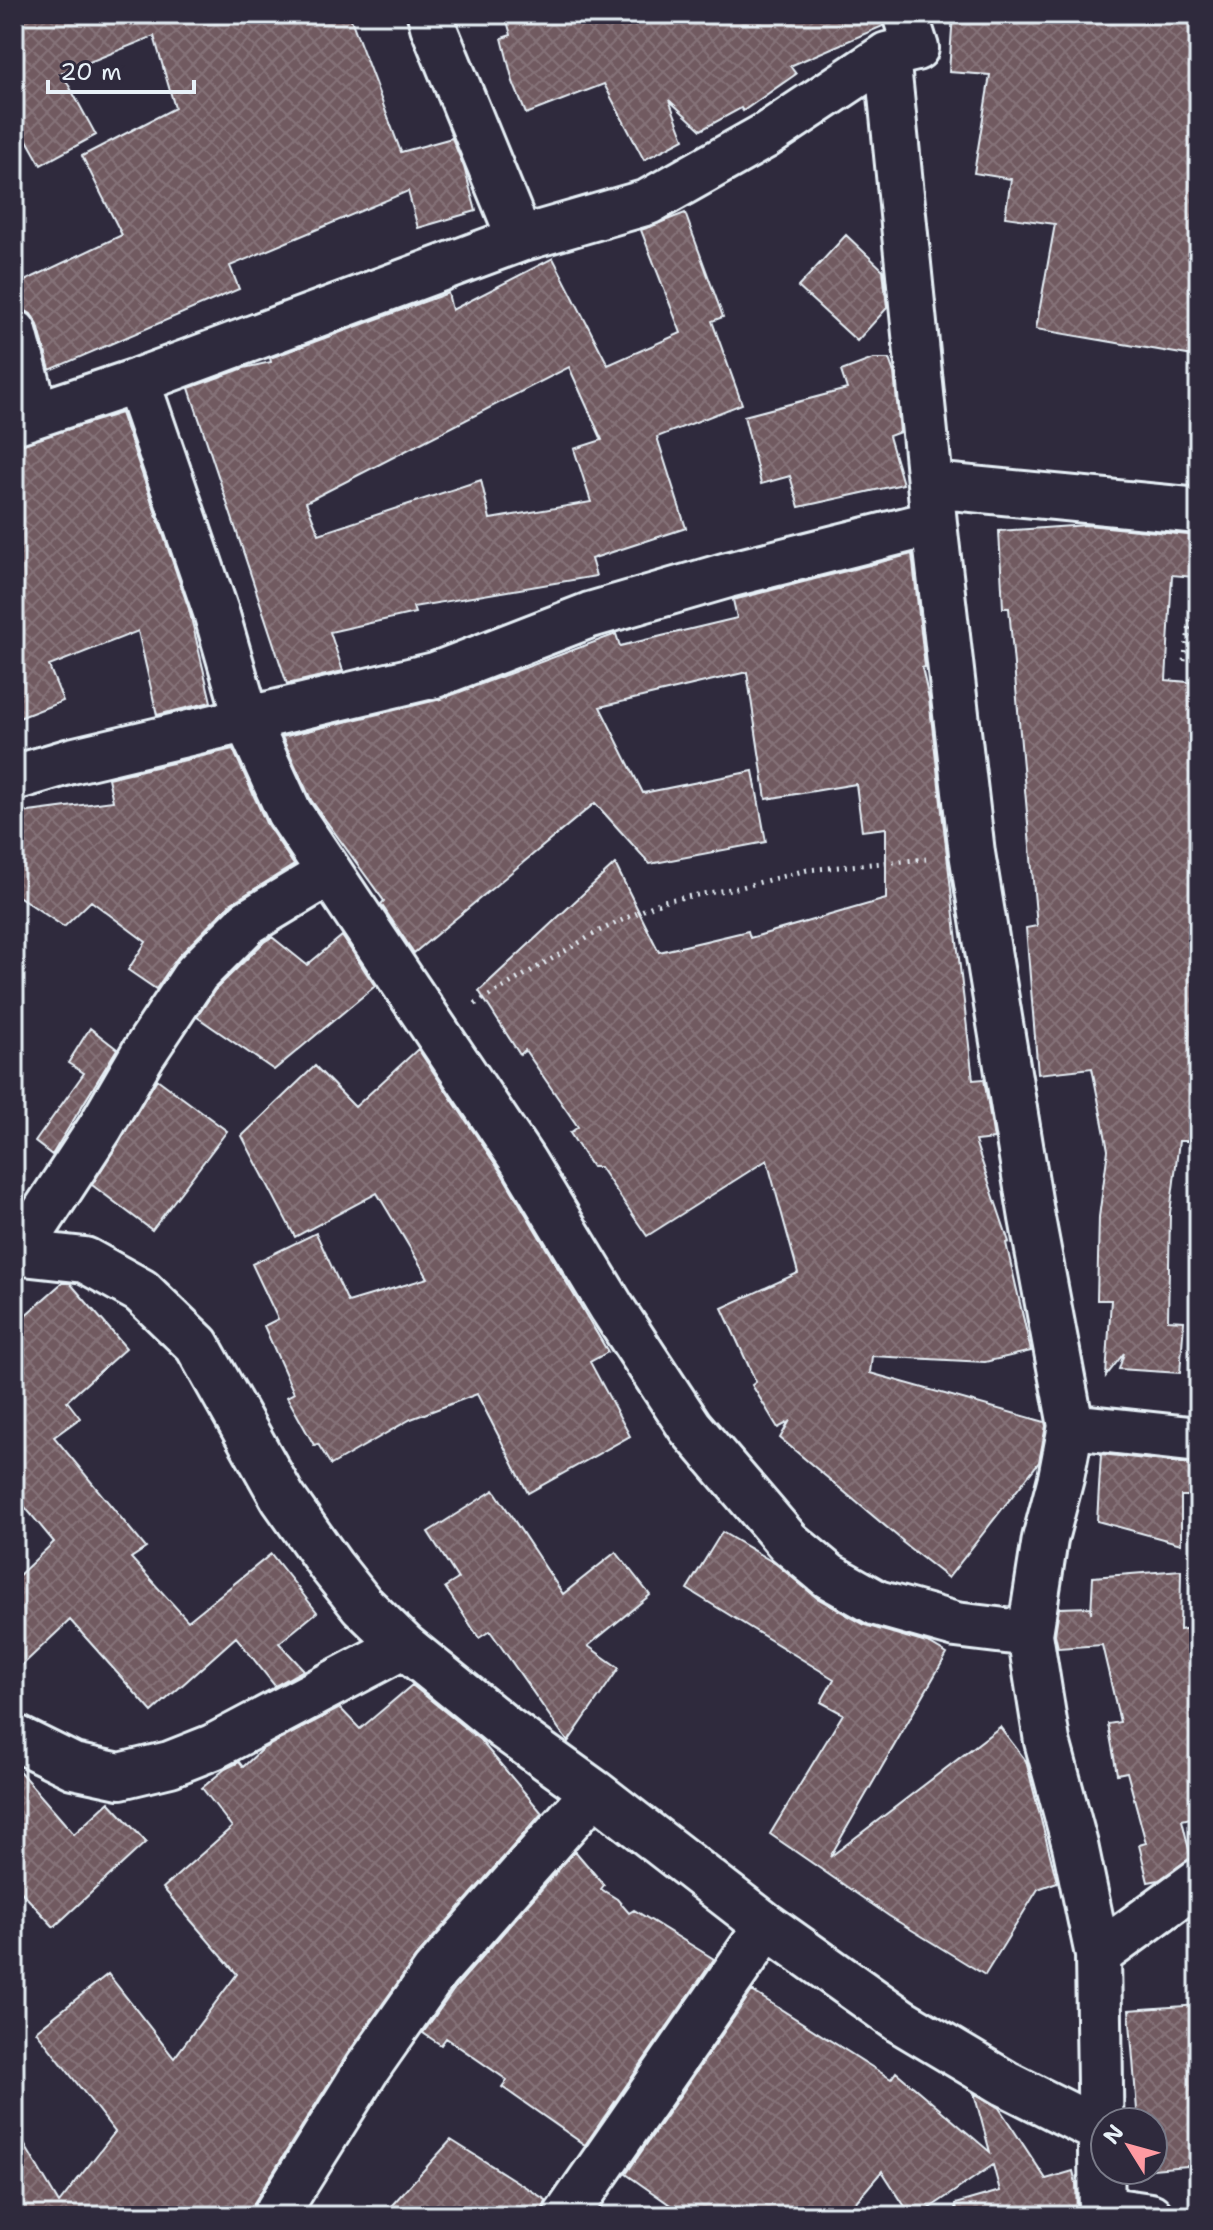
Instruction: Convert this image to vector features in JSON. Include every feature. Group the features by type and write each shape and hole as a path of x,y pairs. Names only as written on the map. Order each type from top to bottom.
{"street":[{"path":"430,14 520,239"},
{"path":"14,332 25,418 137,381 520,239 648,202 765,136 887,55 916,48 905,14"},
{"path":"887,55 972,853 1032,1218 1071,1426 1045,1539 1030,1634 1047,1741 1075,1845 1098,1955 1099,2106"},
{"path":"137,381 216,612 247,720 289,812 523,1161 612,1308 690,1427 788,1542 829,1576 877,1603 956,1625 1030,1634"},
{"path":"14,778 71,761 435,675 590,615 728,575 933,504 1199,511"},
{"path":"329,873 248,922 196,974 143,1054 100,1128 16,1252 85,1260 141,1291 197,1345 283,1498 362,1605 404,1646 505,1728 594,1792 767,1926 901,2021 1005,2083 1089,2125"},
{"path":"1071,1426 1199,1440"},
{"path":"14,1737 73,1766 120,1776 170,1764 213,1747 404,1646"},
{"path":"275,2216 367,2069 435,1972 594,1792"},
{"path":"1098,1955 1199,1881"},
{"path":"566,2216 767,1926"},
{"path":"1101,2186 1102,2212 1150,2216"}],"path":[{"path":"1184,661 1199,569"},
{"path":"432,1029 599,931 663,901 742,887 807,870 972,853"}],"building":[{"path":"14,14 349,14 401,152 452,138 476,211 418,228 408,191 230,266 239,289 50,370 38,325 31,314 14,308 14,286 122,235 82,156 175,108 154,36 62,73 96,135 41,165 14,117"},
{"path":"505,14 881,14 883,26 790,66 796,74 743,111 741,108 701,130 669,100 684,139 644,160 604,84 526,114 513,82 502,38 511,35"},
{"path":"953,14 1199,14 1199,357 1036,329 1055,224 1005,217 1011,179 974,173 990,75 949,72"},
{"path":"685,213 723,317 712,321 742,404 657,437 686,528 591,559 596,576 413,607 415,613 330,632 343,671 287,684 189,388 244,368 271,362 270,358 448,293 452,310 553,258 608,365 681,333 641,230","holes":["569,367 602,440 574,449 591,502 490,519 481,480 319,534 306,502"]},
{"path":"846,235 883,270 887,308 857,341 798,287"},
{"path":"873,359 889,359 894,373 900,432 889,436 903,484 799,507 790,476 761,484 744,416 847,389 841,371"},
{"path":"121,413 189,609 211,702 157,715 138,631 49,666 63,701 14,720 14,446"},
{"path":"1087,525 1198,536 1194,577 1172,575 1166,680 1199,683 1199,1141 1179,1141 1170,1213 1168,1320 1184,1321 1180,1373 1119,1369 1124,1353 1106,1376 1111,1300 1097,1300 1099,1217 1108,1150 1092,1068 1038,1074 1026,928 1037,926 1009,608 1003,608 999,531"},
{"path":"912,554 925,667 922,668 929,699 973,1080 984,1079 994,1139 975,1141 1009,1242 1006,1243 1031,1351 985,1362 872,1356 870,1373 1045,1422 1046,1426 1039,1462 948,1578 780,1438 789,1422 778,1428 752,1385 756,1382 722,1308 798,1273 767,1160 647,1236 600,1167 592,1167 570,1133 578,1127 525,1050 520,1055 479,991 615,864 659,952 748,931 750,938 886,899 886,828 862,831 856,784 766,799 747,672 600,707 643,793 753,771 766,842 650,864 595,803 414,953 381,904 384,901 311,800 282,737 441,699 616,634 620,646 737,618 733,600"},
{"path":"233,749 266,823 294,865 230,904 178,957 156,989 128,970 146,942 91,901 64,927 14,893 14,814 113,801 108,778"},
{"path":"342,936 375,986 274,1070 197,1017 215,990 272,937 307,965"},
{"path":"90,1028 117,1049 52,1155 35,1142 84,1073 68,1063"},
{"path":"418,1049 502,1174 608,1352 590,1362 630,1436 528,1493 477,1394 411,1419 331,1465 318,1444 314,1445 287,1397 294,1393 264,1326 278,1319 252,1264 316,1233 348,1302 428,1278 377,1193 295,1237 242,1136 315,1066 355,1107"},
{"path":"157,1079 227,1131 152,1230 92,1185"},
{"path":"62,1283 70,1283 126,1348 67,1401 80,1418 54,1437 146,1548 131,1558 188,1621 271,1554 317,1612 279,1643 304,1670 275,1686 236,1637 152,1712 70,1620 14,1673 14,1580 54,1542 14,1494 14,1325"},
{"path":"1101,1454 1199,1465 1199,1496 1181,1496 1181,1544 1097,1521"},
{"path":"494,1490 563,1594 616,1552 650,1595 588,1646 619,1668 568,1742 490,1631 479,1638 445,1587 458,1579 428,1532"},
{"path":"722,1532 776,1564 817,1598 865,1625 930,1644 947,1654 830,1857 1000,1727 1026,1761 1057,1882 1038,1889 985,1975 889,1916 770,1834 843,1714 821,1702 834,1679 687,1589"},
{"path":"1181,1570 1180,1630 1199,1626 1199,1816 1182,1820 1191,1858 1159,1880 1148,1882 1139,1845 1146,1843 1127,1772 1117,1774 1108,1724 1120,1722 1102,1645 1058,1648 1055,1634 1059,1608 1090,1607 1091,1613 1093,1577"},
{"path":"412,1685 480,1740 542,1813 415,1958 346,2056 254,2203 250,2216 14,2216 14,2127 59,2203 115,2132 36,2031 108,1974 174,2058 237,1974 163,1888 232,1827 202,1788 225,1769 239,1762 243,1767 262,1749 340,1708 360,1729"},
{"path":"14,1765 74,1834 109,1802 146,1842 54,1927 14,1884"},
{"path":"575,1851 604,1885 601,1889 617,1899 629,1913 634,1910 714,1959 585,2145 502,2087 507,2080 446,2038 441,2045 423,2033 455,1988"},
{"path":"752,1991 891,2079 896,2072 990,2152 974,2093 999,2108 1046,2179 1073,2171 1077,2216 956,2216 955,2204 1000,2191 993,2165 918,2216 911,2216 882,2171 844,2216 686,2216 626,2174"},
{"path":"1199,2005 1199,2165 1169,2168 1169,2106 1137,2106 1129,2010"},
{"path":"451,2140 546,2200 541,2216 382,2216"}]}
